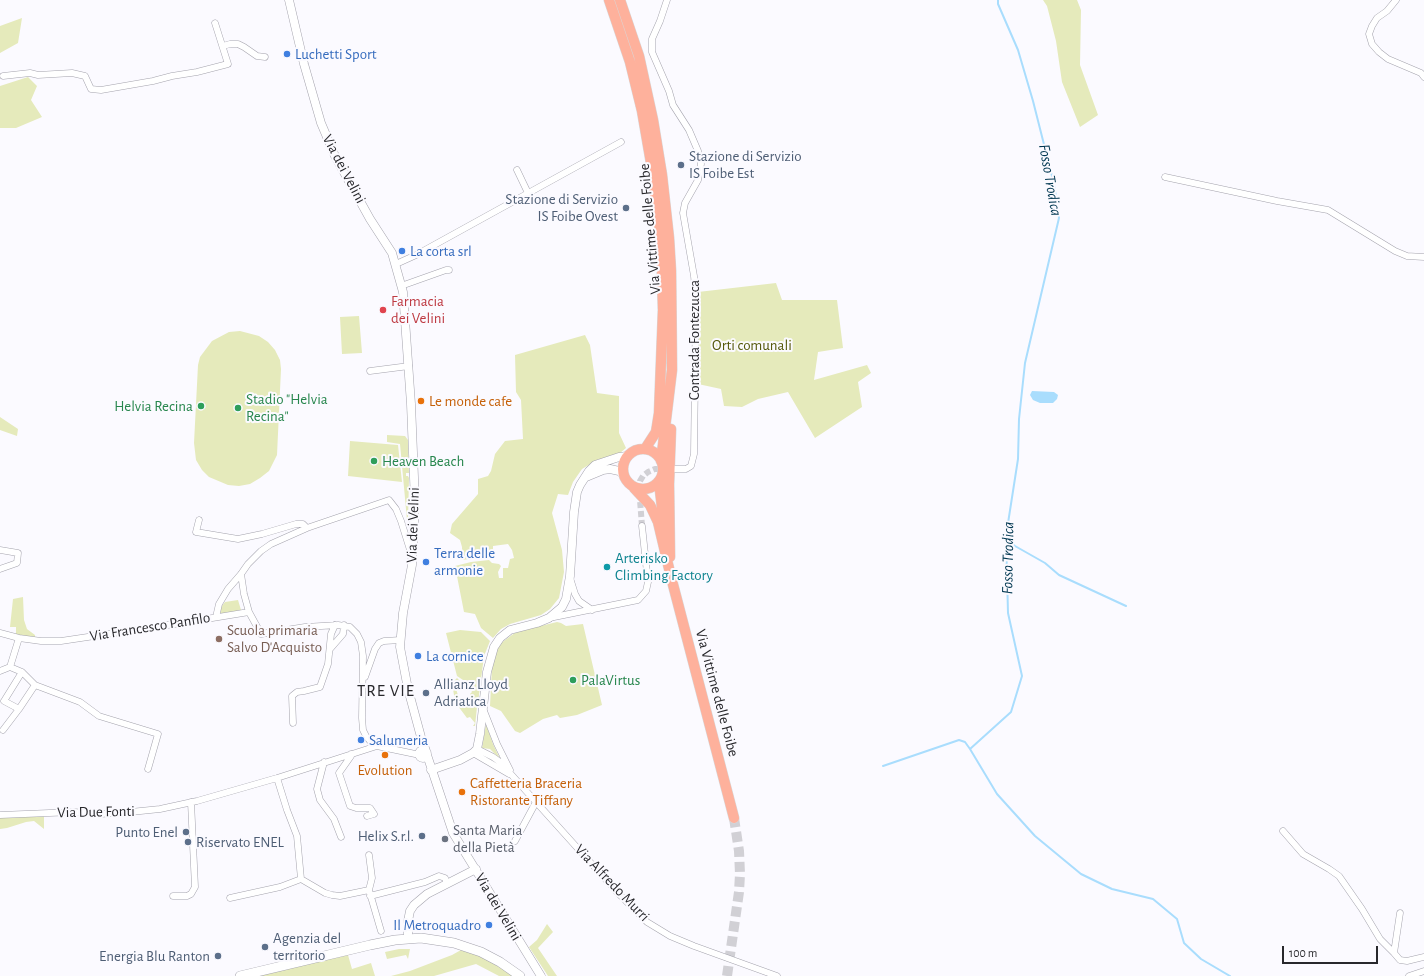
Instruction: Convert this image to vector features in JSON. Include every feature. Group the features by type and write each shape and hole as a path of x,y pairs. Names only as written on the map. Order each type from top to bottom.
{"main road":[{"name":"Via Vittime delle Foibe","path":"610,0 630,62 642,111 651,163 661,239 663,310 659,413 656,432 645,449"},
{"name":"Via Vittime delle Foibe","path":"620,0 638,56 653,120 662,175 671,271 672,370 661,460"},
{"path":"671,577 669,479 672,370"},
{"path":"645,449 657,455 661,460 663,472 659,482 654,486 641,490 634,488 629,484 623,474 624,461 632,452 645,449"},
{"name":"Via Vittime delle Foibe","path":"659,482 671,577"},
{"name":"Via Vittime delle Foibe","path":"634,488 644,497 655,513 734,818"},
{"path":"240,976 370,945 394,940 421,938 440,940 482,952 520,976"}],"street":[{"name":"Contrada Fontezucca","path":"667,0 652,39 652,52 669,91 672,105 689,130 702,164 698,180 685,203 683,213 694,276 696,298 694,454 691,466 686,469 675,469"},
{"path":"1396,0 1387,11 1377,18 1372,26 1370,34 1372,44 1388,59 1421,73 1424,77"},
{"name":"Via dei Velini","path":"292,2 293,22 321,123 335,156 370,219 392,253 402,286 414,474 414,521 411,574 403,613 400,647 405,675 421,737 421,753 431,770 453,834 541,976"},
{"path":"3,76 30,73 72,73 85,76 91,89 101,90 197,72 228,64 215,23"},
{"path":"222,46 238,44 257,56 265,57"},
{"path":"396,264 416,255 621,142"},
{"path":"517,170 528,193"},
{"path":"1165,177 1277,201 1328,210 1395,251 1407,256 1424,257"},
{"path":"402,286 449,270"},
{"path":"370,371 408,366"},
{"path":"550,618 564,603 570,576 577,492 589,470 595,465 619,457 627,456"},
{"path":"584,478 602,470 610,469 619,471 623,474"},
{"path":"216,617 219,604 228,589 248,564 261,551 272,544 307,528 390,500 401,521 412,556"},
{"path":"198,520 196,532 238,539 296,524 303,524 307,528"},
{"path":"431,770 460,760 475,751 479,742 487,672 496,643 504,634 510,630 550,618 638,600 646,591 648,582 642,526"},
{"path":"0,550 18,553 17,563 0,569"},
{"path":"241,574 249,612 261,634 305,627 344,625 350,627 357,634 361,642 363,656 363,730 370,741 377,746"},
{"path":"570,576 574,594 579,601 592,610"},
{"name":"Via Francesco Panfilo","path":"0,633 19,638 41,641 61,641 249,612"},
{"path":"330,648 343,634 344,625"},
{"path":"293,723 292,696 297,692 320,687 328,664 331,634 335,626"},
{"path":"10,667 19,638"},
{"path":"362,687 375,649 379,643 384,641 401,640"},
{"path":"0,671 10,667 22,672 35,685 80,702 99,716 158,734 148,769"},
{"path":"19,709 2,701 22,672"},
{"path":"3,730 35,685"},
{"path":"483,709 497,744 514,777"},
{"name":"Via Due Fonti","path":"0,815 74,812 99,814 129,813 160,809 277,778 377,746 421,753"},
{"path":"475,751 514,777"},
{"path":"351,754 340,773 350,806 356,808 370,808 374,814 367,816"},
{"path":"324,762 317,790 320,800 334,819 341,837"},
{"name":"Via Alfredo Murri","path":"514,777 617,892 647,922 670,936 694,946 777,976"},
{"path":"277,778 297,836 301,879"},
{"path":"173,896 183,897 191,894 195,887 191,802"},
{"path":"515,841 536,802"},
{"path":"1283,831 1303,854 1339,876 1362,909 1380,939 1400,960 1408,961 1424,958"},
{"path":"369,855 372,878 370,893 381,931"},
{"path":"408,939 408,921 410,911 414,905 427,894 476,869"},
{"path":"301,879 325,893 340,896 370,893 425,882 439,876 445,878 447,884"},
{"path":"230,898 280,887 301,879"},
{"path":"1394,953 1400,913"},
{"path":"1409,976 1424,971"}],"green space":[{"path":"1043,0 1077,0 1081,10 1080,65 1098,115 1080,127 1062,82 1056,41 1047,6"},
{"path":"22,18 18,43 0,53 0,26"},
{"path":"28,77 37,86 31,100 42,117 16,128 0,128 0,86"},
{"name":"Orti comunali","path":"776,283 782,300 837,300 843,348 818,352 814,380 867,365 871,373 858,382 862,407 815,438 788,392 758,399 742,407 724,406 721,389 698,384 698,292"},
{"path":"359,316 362,353 342,354 340,317"},
{"path":"240,331 259,336 268,342 275,350 280,360 281,369 277,455 269,471 250,484 239,486 228,485 209,477 202,470 196,460 194,443 198,365 200,357 212,341 229,332"},
{"path":"585,335 590,345 597,393 619,396 619,433 626,448 620,453 597,460 582,469 573,482 568,495 558,494 552,513 562,550 564,572 559,598 550,609 541,615 510,624 501,629 493,638 481,628 475,614 464,612 455,566 489,560 492,563 499,564 501,566 498,572 499,578 503,578 503,568 508,568 510,559 514,558 512,550 508,544 493,546 493,554 491,556 462,560 462,547 460,540 450,533 452,524 478,494 478,479 488,476 491,471 495,454 505,441 523,439 521,400 516,392 515,355"},
{"path":"0,417 18,429 17,436 0,430"},
{"path":"387,435 405,436 408,440 409,473 406,473 406,476 409,478 408,520 400,444 387,442"},
{"name":"Heaven Beach","path":"350,441 398,445 402,482 348,476"},
{"path":"23,597 24,620 27,629 35,635 35,637 16,635 16,627 10,627 13,599"},
{"path":"238,600 241,610 220,615 218,611 225,602"},
{"path":"557,622 566,626 583,624 602,705 577,715 560,718 557,715 543,719 520,733 515,731 501,711 490,706 492,666 496,652 501,643 516,632"},
{"path":"460,630 481,632 490,641 484,656 478,703 474,702 470,694 472,692 466,680 463,680 457,676 446,633"},
{"path":"457,678 460,681 455,685 459,699 462,699 466,705 477,707 475,726 473,726 475,723 470,717 467,718 458,706 452,683"},
{"path":"486,724 500,759 490,749 482,748"},
{"path":"44,815 44,829 34,821 0,829 0,816"},
{"path":"547,924 553,932 538,948 557,976 548,976 529,947 537,940"},
{"path":"399,949 410,949 408,959 406,955 387,959 385,952"},
{"path":"461,950 482,955 515,976 499,976 476,964 434,976 391,976 410,971"},
{"path":"348,955 352,969 371,963 375,976 255,976"}],"water":[{"path":"1032,391 1054,392 1058,395 1057,399 1053,403 1040,403 1033,400 1030,395"}],"waterway":[{"name":"Fosso Trodica","path":"998,0 998,4 1018,50 1033,101 1054,184 1059,218 1025,363 1019,419 1018,459 1006,536 1008,613 1022,676 1011,712 970,749 997,794 1035,836 1081,874 1112,889 1153,899 1177,919 1184,943 1201,959 1230,976"},
{"path":"1006,539 1015,546 1045,563 1059,575 1126,606"},
{"path":"883,766 959,740 965,742 970,749"}],"tunnel":[{"path":"642,526 639,487 640,481 643,476 655,469 672,469"},
{"path":"727,976 739,892 740,874 739,851 734,818"}],"place":[{"name":"Luchetti Sport","path":"287,54"},
{"name":"Stazione di Servizio IS Foibe Est","path":"681,165"},
{"name":"Stazione di Servizio IS Foibe Ovest","path":"626,208"},
{"name":"La corta srl","path":"402,251"},
{"name":"Farmacia dei Velini","path":"383,310"},
{"name":"Le monde cafe","path":"421,401"},
{"name":"Helvia Recina","path":"201,406"},
{"name":"Stadio \"Helvia Recina\"","path":"238,408"},
{"name":"Heaven Beach","path":"374,461"},
{"name":"Terra delle armonie","path":"426,562"},
{"name":"Arterisko Climbing Factory","path":"607,567"},
{"name":"Scuola primaria Salvo D'Acquisto","path":"219,639"},
{"name":"La cornice","path":"418,656"},
{"name":"PalaVirtus","path":"573,680"},
{"name":"Allianz Lloyd Adriatica","path":"426,693"},
{"name":"Salumeria","path":"361,740"},
{"name":"Evolution","path":"385,755"},
{"name":"Caffetteria Braceria Ristorante Tiffany","path":"462,792"},
{"name":"Punto Enel","path":"186,832"},
{"name":"Helix S.r.l.","path":"422,836"},
{"name":"Santa Maria della Pietà","path":"445,839"},
{"name":"Riservato ENEL","path":"188,842"},
{"name":"Il Metroquadro","path":"489,925"},
{"name":"Agenzia del territorio","path":"265,947"},
{"name":"Energia Blu Ranton","path":"218,956"}],"district":[{"name":"TRE VIE","path":"386,691"}]}
